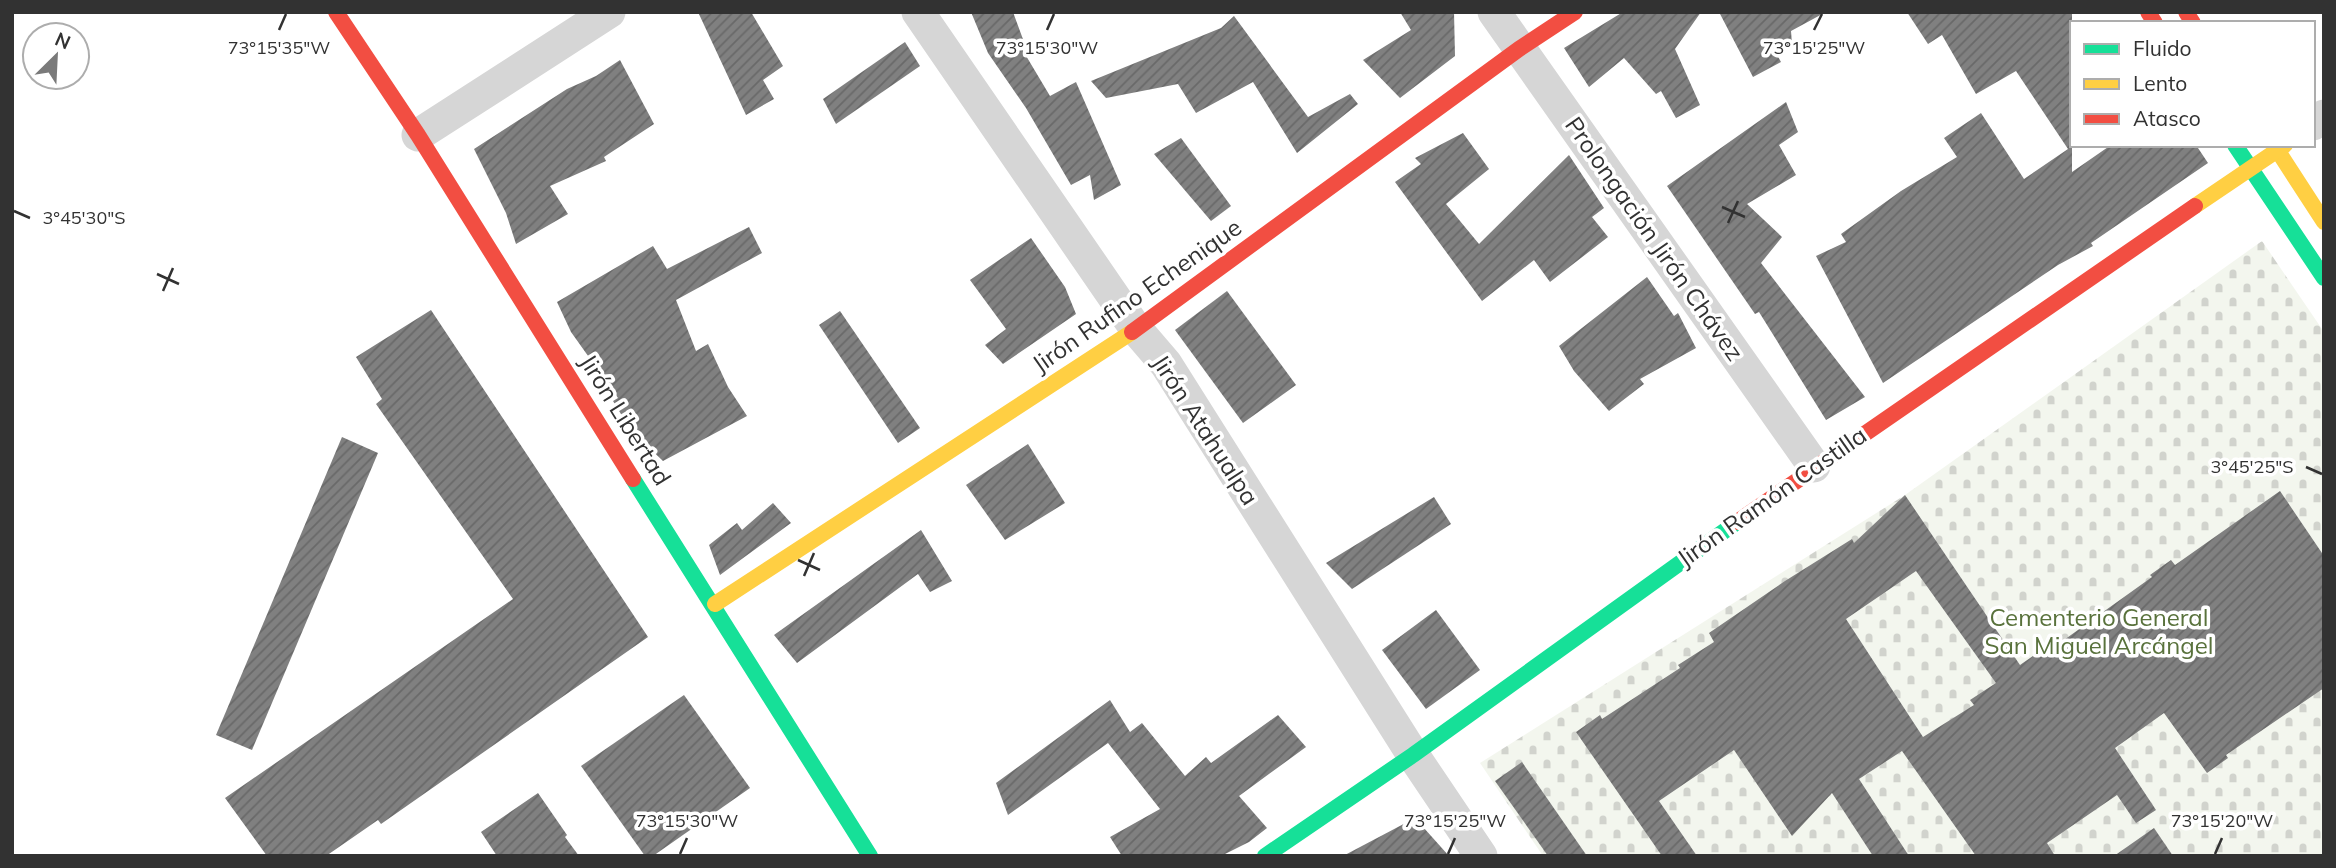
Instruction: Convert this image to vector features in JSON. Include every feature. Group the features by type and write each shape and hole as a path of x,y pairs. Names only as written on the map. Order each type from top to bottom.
{"street":[{"name":"Jirón Libertad","path":"336,12 418,135 715,604 870,856"},
{"path":"418,135 608,12"},
{"name":"Jirón Atahualpa","path":"918,12 1136,329 1166,364 1413,755 1481,856"},
{"name":"Prolongación Jirón Chávez","path":"1494,12 1814,466"},
{"name":"Jirón Rufino Echenique","path":"715,604 1136,329 1519,49 1575,12"},
{"path":"2236,147 2324,278"},
{"path":"2278,147 2324,222"},
{"name":"Jirón Ramón Castilla","path":"1265,856 1413,755 1814,466 2278,147"}],"green space":[{"name":"Cementerio General San Miguel Arcángel","path":"2262,241 2324,332 2324,856 1543,856 1480,763 1905,495"}],"building":[{"path":"698,12 751,12 783,66 763,80 774,99 746,115"},
{"path":"971,12 1013,12 1024,42 1019,44 1050,96 1076,82 1121,185 1094,200 1090,175 1071,185 1026,108 988,53"},
{"path":"1400,12 1454,12 1455,56 1400,98 1363,60 1411,30"},
{"path":"1623,12 1701,12 1675,49 1700,105 1676,118 1661,91 1656,94 1624,58 1589,87 1564,48"},
{"path":"1719,12 1826,12 1791,31 1792,44 1776,53 1781,62 1753,77"},
{"path":"1907,12 2072,12 2072,172 2108,147 2197,147 2208,163 2091,243 2093,246 2058,265 1883,383 1816,256 1846,242 1841,234 1901,191 1957,157 1944,138 1981,113 2024,179 2068,149 2016,71 1976,94 1942,35 1928,44"},
{"path":"1234,16 1308,117 1350,94 1358,104 1297,153 1253,82 1196,113 1178,84 1106,98 1091,81 1221,28"},
{"path":"905,42 920,66 836,124 823,99"},
{"path":"620,60 654,124 604,157 606,161 550,186 568,214 516,244 506,213 474,149 567,89 596,76"},
{"path":"1786,102 1798,132 1779,145 1796,175 1747,204 1782,237 1761,263 1865,397 1826,420 1759,312 1755,314 1667,186"},
{"path":"1463,133 1489,169 1446,204 1479,244 1569,155 1604,208 1592,217 1608,237 1550,282 1534,260 1482,301 1395,182 1421,164 1415,158"},
{"path":"1181,138 1231,206 1211,221 1154,154"},
{"path":"749,227 762,253 676,300 696,351 708,344 728,387 747,416 663,461 641,440 638,442 613,401 618,398 571,332 557,302 653,246 667,269"},
{"path":"1031,238 1065,287 1076,314 1003,364 985,345 1006,329 970,280"},
{"path":"1647,277 1674,316 1678,313 1696,348 1640,379 1644,384 1609,411 1574,371 1559,346"},
{"path":"1227,291 1296,385 1243,423 1175,330"},
{"path":"431,310 648,637 381,824 378,820 326,856 267,856 225,798 513,599 376,404 382,399 356,357"},
{"path":"840,311 920,428 898,443 819,325"},
{"path":"342,437 378,453 252,750 216,735"},
{"path":"1028,444 1065,503 1005,540 966,485"},
{"path":"2280,491 2324,556 2324,688 2226,755 2228,758 2207,773 2164,713 2115,748 2156,810 2136,823 2117,795 2047,843 2055,856 1976,856 1902,751 1859,779 1909,856 1873,856 1832,793 1792,836 1734,750 1659,801 1697,856 1662,856 1576,732 1600,715 1602,719 1680,668 1678,665 1714,642 1709,633 1785,581 1852,539 1854,543 1905,495 2020,665 2047,646 2050,650 2152,577 2150,575 2171,560 2175,565","holes":["1916,571 1996,683 1970,700 1974,705 1923,737 1846,619"]},
{"path":"1434,497 1451,524 1352,589 1326,563"},
{"path":"773,503 791,523 720,575 709,545 737,523 742,530"},
{"path":"921,530 952,581 930,592 918,574 797,663 774,635"},
{"path":"1436,610 1480,670 1426,709 1382,650"},
{"path":"684,695 750,788 653,856 645,856 581,766"},
{"path":"1110,700 1130,732 1142,723 1185,776 1206,757 1211,763 1278,715 1306,747 1239,796 1267,828 1249,842 1221,856 1122,856 1110,837 1160,809 1108,743 1008,815 996,783"},
{"path":"1522,762 1587,856 1548,856 1495,781"},
{"path":"538,793 579,856 497,856 481,832"},
{"path":"1415,818 1449,856 1343,856"},
{"path":"2154,828 2173,856 2114,856"}],"traffic: fast":[{"path":"2236,147 2324,278"},
{"path":"633,479 870,856"},
{"path":"1265,856 1413,755 1737,522"}],"traffic: slow":[{"path":"2275,147 2324,222"},
{"path":"2195,206 2282,147"},
{"path":"715,604 1132,332"}],"traffic: jam":[{"path":"336,12 418,135 633,479"},
{"path":"1132,332 1519,49 1575,12"},
{"path":"2148,12 2154,21"},
{"path":"2186,12 2192,21"},
{"path":"1737,522 2195,206"}]}
